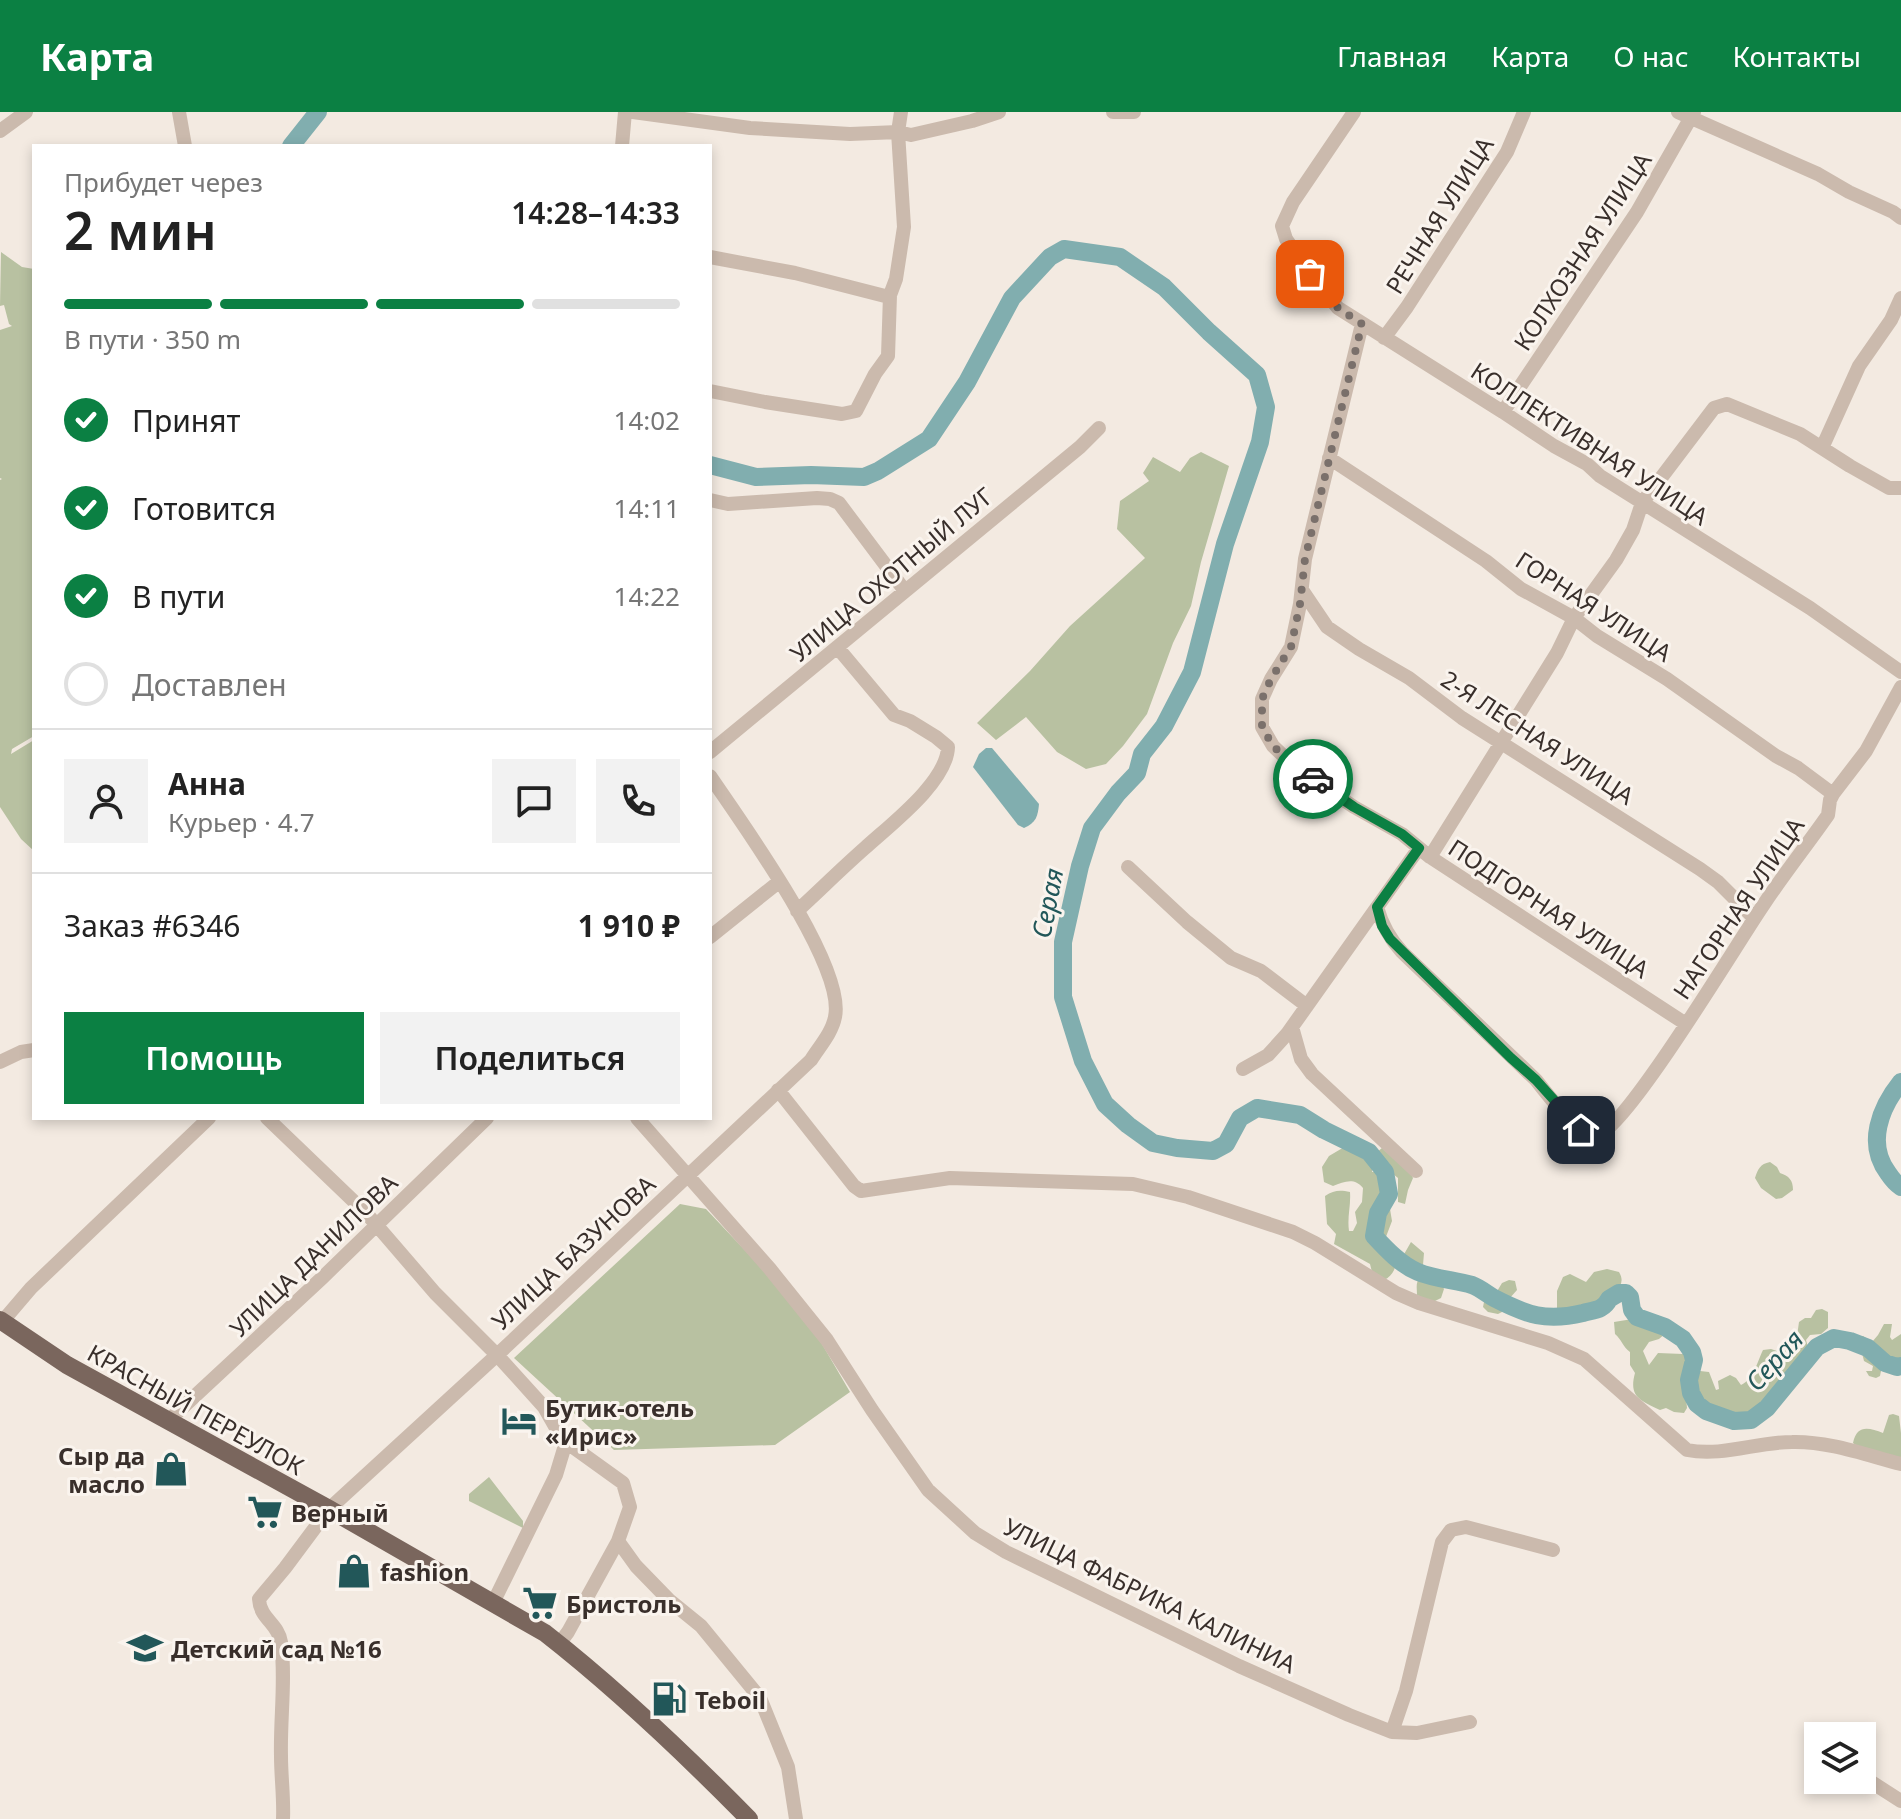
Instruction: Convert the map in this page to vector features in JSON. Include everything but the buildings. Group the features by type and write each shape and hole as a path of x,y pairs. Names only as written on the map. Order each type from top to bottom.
{"main road":[{"name":"КРАСНЫЙ ПЕРЕУЛОК","path":"1,1321 67,1365 329,1509 545,1633 684,1754 749,1819"}],"street":[{"path":"0,131 26,112"},
{"path":"179,112 185,144"},
{"path":"622,144 625,112"},
{"path":"633,112 750,128 850,134 898,132 911,135 999,112"},
{"path":"712,391 842,414 856,411 888,356 890,295 896,279 904,227 898,132 901,112"},
{"path":"1113,112 1134,112"},
{"name":"КОЛЛЕКТИВНАЯ УЛИЦА","path":"1354,112 1293,202 1282,226 1286,239 1338,308 1810,608 1901,672"},
{"name":"РЕЧНАЯ УЛИЦА","path":"1384,338 1507,152 1524,112"},
{"path":"1688,114 1818,174 1901,218"},
{"name":"КОЛХОЗНАЯ УЛИЦА","path":"1503,412 1637,212 1688,114"},
{"path":"712,257 890,295"},
{"path":"1822,448 1859,366 1891,320 1901,298"},
{"path":"1302,590 1305,559 1362,324"},
{"path":"1243,1069 1268,1055 1292,1027 1377,907 1425,852 1502,742 1557,653 1574,618 1616,560 1633,530 1642,503 1714,408 1727,404 1800,434 1889,488 1901,488"},
{"name":"УЛИЦА ОХОТНЫЙ ЛУГ","path":"712,750 1080,447 1099,428"},
{"name":"ГОРНАЯ УЛИЦА","path":"1329,458 1486,561 1521,589 1574,618 1597,636 1667,679 1833,794"},
{"path":"712,500 728,504 817,498 839,503 905,591"},
{"name":"ПОДГОРНАЯ УЛИЦА","path":"1302,590 1291,647 1262,699 1262,727 1273,746 1294,766 1354,807 1402,834 1686,1024"},
{"name":"2-Я ЛЕСНАЯ УЛИЦА","path":"1302,590 1327,627 1409,678 1462,718 1718,882 1754,918"},
{"path":"712,779 797,911 910,808 943,767 948,747 910,721 894,715 837,647"},
{"name":"НАГОРНАЯ УЛИЦА","path":"1377,907 1382,926 1402,952 1536,1080 1581,1130 1590,1136 1599,1135 1625,1109 1658,1066 1754,918 1828,815 1833,794 1866,751 1901,687"},
{"path":"1128,867 1231,958 1261,971 1307,1006"},
{"path":"712,935 780,881"},
{"name":"УЛИЦА БАЗУНОВА","path":"283,1819 281,1642 278,1633 259,1609 259,1599 329,1509 811,1060 835,1017 835,999 827,970 797,911"},
{"path":"1292,1027 1301,1059 1312,1074 1416,1171"},
{"path":"0,1062 32,1050"},
{"path":"778,1090 861,1191 950,1178 1133,1184 1188,1197 1293,1232 1396,1293 1419,1303 1535,1339 1584,1359 1687,1450 1708,1453 1796,1442 1833,1447 1901,1464"},
{"path":"1,1321 31,1288 207,1120"},
{"path":"269,1120 367,1214 435,1293 544,1407 566,1442 623,1483 630,1507 618,1541 559,1644"},
{"name":"УЛИЦА ДАНИЛОВА","path":"168,1421 485,1120"},
{"name":"УЛИЦА ФАБРИКА КАЛИНИА","path":"639,1120 770,1269 827,1340 928,1490 975,1533 1006,1552 1239,1666 1392,1732 1417,1733 1470,1722"},
{"path":"493,1603 556,1475 566,1442"},
{"path":"1392,1732 1406,1691 1442,1542 1451,1530 1466,1527 1553,1550"},
{"path":"618,1541 636,1566 669,1600 701,1626 760,1698 788,1767 796,1819"},
{"path":"1876,1785 1901,1801"}],"green space":[{"path":"1,252 22,267 32,269 32,737 12,749 11,754 32,741 32,849 21,839 0,807 0,330 12,326 4,305 0,306"},
{"path":"1201,452 1229,466 1191,606 1173,643 1147,714 1106,764 1086,769 1057,752 1026,717 996,740 977,723 1070,626 1145,558 1117,529 1120,501 1149,481 1143,473 1153,457 1180,472 1190,458"},
{"path":"1351,1143 1362,1145 1374,1157 1372,1172 1377,1166 1384,1166 1387,1170 1383,1199 1390,1209 1392,1221 1384,1242 1386,1257 1394,1257 1395,1267 1384,1280 1372,1272 1370,1264 1334,1244 1336,1234 1327,1224 1325,1196 1340,1191 1350,1192 1349,1231 1353,1231 1357,1223 1355,1212 1362,1202 1363,1188 1352,1181 1333,1186 1324,1182 1322,1167 1329,1156"},
{"path":"1382,1148 1413,1178 1405,1204 1398,1202 1398,1178 1389,1163 1378,1159 1376,1153"},
{"path":"1770,1162 1792,1184 1793,1190 1782,1198 1776,1199 1761,1188 1755,1178 1760,1167"},
{"path":"680,1204 706,1209 773,1280 815,1332 850,1392 775,1445 614,1450 514,1358"},
{"path":"1411,1242 1424,1253 1420,1274 1413,1274 1402,1264"},
{"path":"1607,1269 1619,1272 1622,1281 1616,1291 1604,1297 1600,1306 1572,1313 1557,1308 1557,1291 1563,1277 1570,1274 1586,1282 1594,1272"},
{"path":"1421,1276 1441,1283 1444,1289 1441,1298 1433,1302 1417,1295 1417,1283"},
{"path":"1515,1281 1517,1290 1509,1299 1506,1310 1498,1314 1488,1312 1483,1307 1485,1297 1496,1293 1502,1283"},
{"path":"1816,1310 1828,1312 1828,1328 1821,1334 1810,1335 1806,1340 1812,1362 1802,1365 1799,1370 1802,1377 1798,1383 1774,1396 1771,1404 1746,1418 1738,1418 1700,1400 1694,1393 1693,1386 1700,1371 1709,1372 1716,1390 1719,1389 1718,1381 1730,1375 1741,1385 1752,1374 1763,1350 1780,1352 1789,1338 1797,1336 1799,1322 1811,1318"},
{"path":"1657,1315 1669,1320 1667,1332 1649,1342 1643,1351 1649,1365 1658,1353 1683,1354 1687,1358 1687,1384 1683,1394 1687,1408 1684,1413 1666,1408 1660,1410 1638,1398 1633,1388 1635,1373 1630,1365 1630,1352 1615,1334 1614,1322"},
{"path":"1884,1324 1892,1324 1892,1340 1901,1334 1901,1361 1888,1361 1881,1357 1880,1376 1876,1378 1866,1371 1872,1371 1873,1366 1864,1361 1862,1353 1851,1348 1851,1345 1854,1339 1863,1336 1872,1342"},
{"path":"1889,1415 1899,1416 1901,1459 1853,1443 1861,1430 1883,1433"},
{"path":"489,1477 523,1521 523,1528 469,1501 469,1494"}],"water":[{"path":"986,748 992,748 1039,804 1036,819 1028,826 1018,825 973,767"}],"waterway":[{"name":"Серая","path":"293,144 318,112"},
{"name":"Серая","path":"712,466 756,477 864,477 878,471 929,439 967,382 1012,298 1050,257 1064,249 1120,257 1164,287 1257,375 1266,407 1260,442 1225,544 1192,672 1164,726 1142,754 1137,773 1092,828 1080,866 1063,942 1063,997 1083,1061 1105,1104 1153,1143 1213,1151 1226,1144 1240,1118 1257,1108 1300,1115 1369,1152 1385,1172 1389,1194 1378,1213 1374,1236 1406,1265 1425,1274 1472,1285 1517,1309 1547,1317 1595,1310 1619,1293 1626,1293 1637,1317 1665,1327 1683,1339 1692,1352 1694,1360 1689,1380 1697,1404 1706,1411 1734,1421 1751,1420 1767,1408 1817,1347 1834,1338 1868,1348 1885,1363 1901,1366"},
{"name":"Серая","path":"1901,1082 1887,1103 1877,1138 1881,1162 1901,1187"}],"way so far":[{"path":"1310,274 1338,308 1362,324 1305,559 1291,647 1262,699 1262,727 1273,746 1313,779"}],"place":[{"name":"Бутик-отель «Ирис»","path":"519,1421"},
{"name":"Сыр да масло","path":"171,1469"},
{"name":"Верный","path":"265,1512"},
{"name":"fashion","path":"354,1571"},
{"name":"Бристоль","path":"540,1603"},
{"name":"Детский сад №16","path":"145,1648"},
{"name":"Teboil","path":"669,1699"}],"route":[{"path":"1313,779 1402,834 1419,848 1377,907 1382,926 1402,952 1536,1080 1581,1130"}]}
